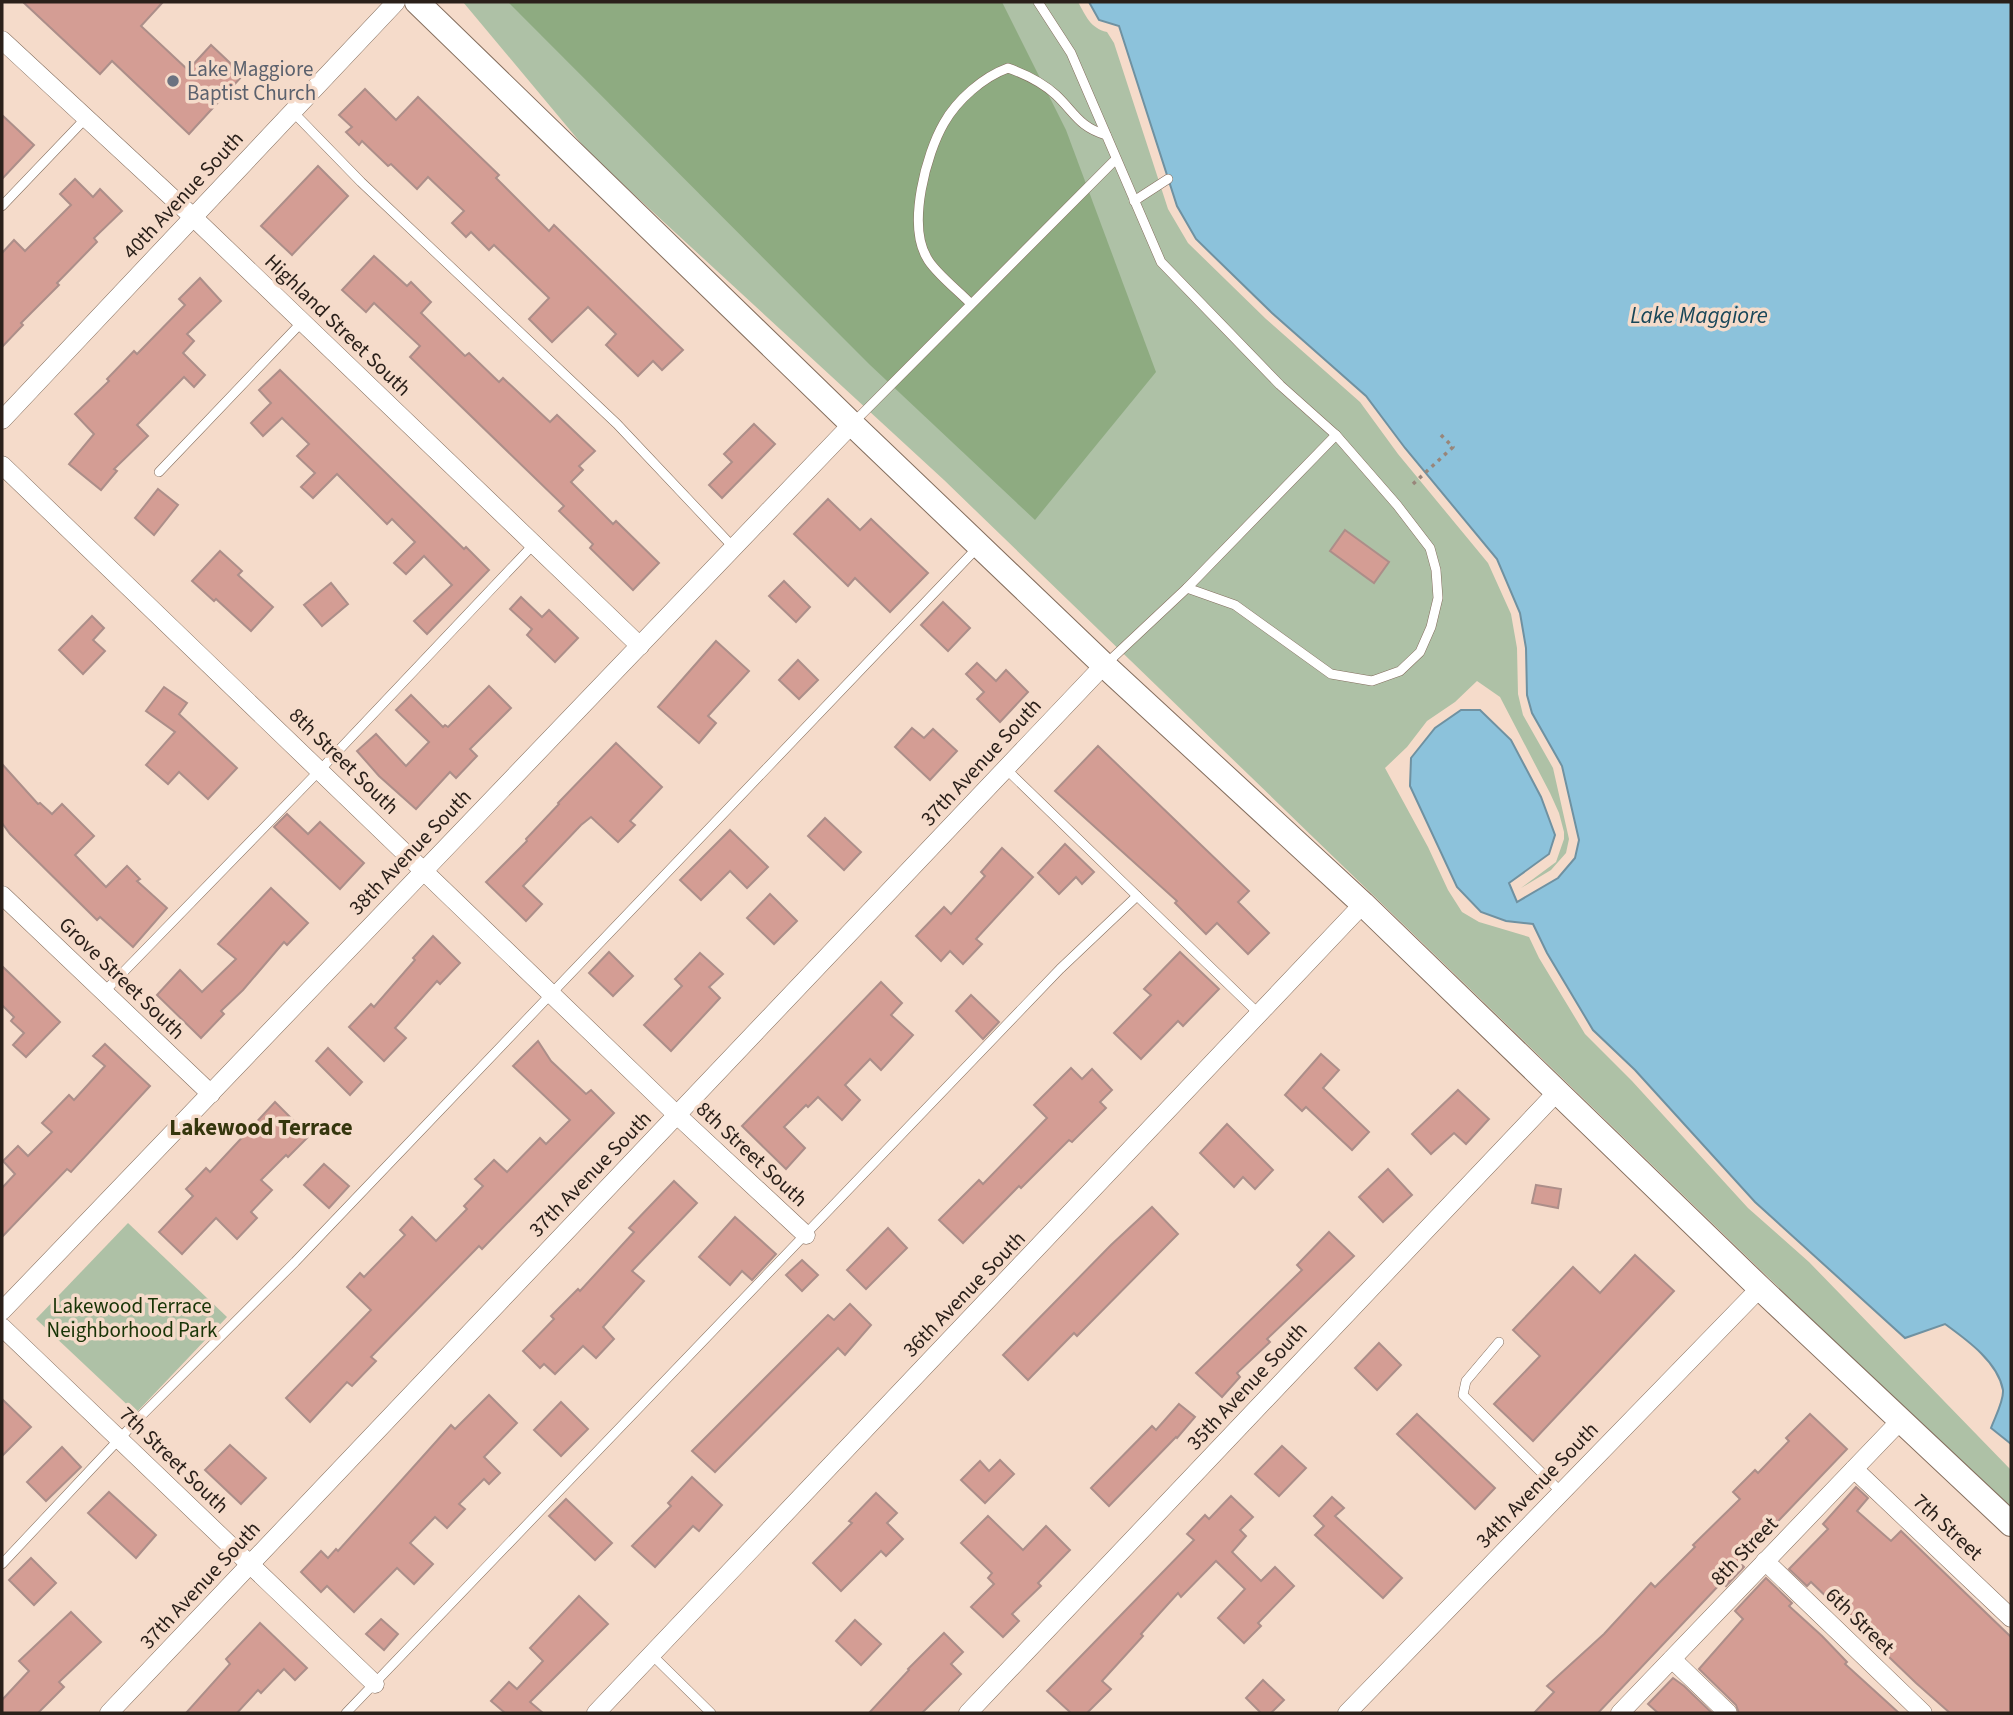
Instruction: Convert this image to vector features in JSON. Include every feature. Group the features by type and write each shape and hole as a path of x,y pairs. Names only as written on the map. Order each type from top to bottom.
{"main road":[{"path":"417,2 979,546 1363,904 1759,1288 2011,1524"}],"street":[{"name":"40th Avenue South","path":"2,420 396,2"},
{"name":"Highland Street South","path":"2,40 193,218 640,646"},
{"name":"38th Avenue South","path":"2,1311 852,424"},
{"name":"8th Street South","path":"2,465 677,1115 806,1235"},
{"name":"37th Avenue South","path":"109,1713 1104,665"},
{"name":"Grove Street South","path":"2,895 211,1094"},
{"name":"36th Avenue South","path":"596,1713 1363,904"},
{"name":"35th Avenue South","path":"968,1713 1558,1091"},
{"name":"34th Avenue South","path":"1347,1713 1759,1288"},
{"name":"7th Street South","path":"2,1327 375,1684"},
{"name":"8th Street","path":"1620,1713 1901,1420"},
{"name":"7th Street","path":"1854,1469 2011,1618"},
{"name":"6th Street","path":"1765,1561 1923,1713"},
{"path":"1672,1659 1728,1713"}],"lane":[{"path":"1038,2 1071,53 1161,262 1280,386 1336,435 1430,548 1436,570 1438,598 1431,627 1420,652 1400,671 1372,681 1331,674 1235,605 1186,588"},
{"path":"971,304 927,259 919,238 918,212 923,184 943,125 952,112 989,75 1008,68 1030,76 1054,93 1088,130 1106,135"},
{"path":"293,112 361,182 617,424 734,548"},
{"path":"2,206 86,118"},
{"path":"852,424 1116,159"},
{"path":"1134,201 1168,179"},
{"path":"159,472 302,322"},
{"path":"1104,665 1186,588 1336,435"},
{"path":"104,992 320,770 534,544"},
{"path":"2,1564 119,1439 286,1272 979,546"},
{"path":"1006,769 1260,1015"},
{"path":"346,1713 1060,969 1137,896"},
{"path":"1499,1342 1465,1381 1463,1395 1561,1492"},
{"path":"652,1655 711,1713"}],"path":[{"path":"1413,484 1453,447 1438,432"}],"green space":[{"path":"463,2 1078,2 1089,21 1096,28 1107,32 1114,43 1168,209 1188,243 1266,319 1360,402 1398,454 1488,563 1511,614 1517,648 1518,694 1523,715 1553,768 1569,839 1566,853 1551,870 1521,888 1556,862 1564,832 1550,793 1500,697 1477,681 1455,702 1427,721 1407,747 1385,768 1448,890 1462,912 1479,922 1529,937 1585,1034 1632,1081 1748,1208 1809,1262 2011,1470 2011,1510 944,480 590,154"},
{"path":"508,2 1002,2 1066,130 1156,372 1035,520 869,364"},
{"name":"Lakewood Terrace Neighborhood Park","path":"128,1223 227,1317 136,1413 36,1319"}],"water":[{"name":"Lake Maggiore","path":"1089,2 2011,2 2011,1444 1991,1428 2001,1404 2003,1390 1995,1370 1980,1352 1945,1324 1905,1338 1755,1202 1635,1070 1593,1030 1547,953 1533,924 1506,921 1481,912 1457,887 1410,786 1411,758 1435,728 1461,710 1480,710 1511,740 1541,797 1555,835 1549,854 1509,883 1517,902 1558,878 1575,858 1579,840 1562,766 1532,713 1527,695 1526,648 1520,613 1497,559 1405,448 1366,396 1272,313 1196,239 1177,206 1119,26 1099,20"}],"building":[{"path":"23,2 163,2 141,26 188,70 211,45 243,75 189,134 112,61 100,74"},
{"path":"365,89 396,120 418,97 499,175 496,178 549,231 554,225 683,350 662,370 653,361 638,376 606,345 616,334 588,307 552,342 529,319 549,298 494,245 489,250 471,232 466,237 452,223 464,211 428,177 417,189 391,164 388,166 362,141 359,145 346,132 352,127 339,115"},
{"path":"2,115 34,145 2,179"},
{"path":"318,166 348,196 292,255 261,226"},
{"path":"75,179 93,197 100,189 122,211 94,238 97,242 57,283 59,285 21,323 23,325 2,347 2,253 14,240 25,251 71,205 60,194"},
{"path":"374,256 407,286 411,282 431,302 421,313 465,356 469,353 499,382 503,378 550,422 557,415 595,451 579,466 583,470 571,482 613,524 616,521 659,563 633,590 590,548 593,544 559,511 564,506 410,357 420,346 374,303 366,312 342,290"},
{"path":"200,278 221,301 187,334 194,341 183,353 205,375 194,387 184,377 137,425 148,436 114,469 117,471 101,490 69,464 94,434 75,414 109,381 107,379 134,351 137,354 185,305 179,299"},
{"path":"280,370 464,549 466,547 489,570 427,634 414,621 452,585 424,556 406,574 394,563 415,542 392,519 387,524 337,474 313,498 301,487 315,473 297,456 309,444 282,418 263,436 251,423 271,403 259,390"},
{"path":"754,424 775,444 722,498 709,485 732,462 724,454"},
{"path":"158,489 178,505 154,535 135,518"},
{"path":"828,499 860,530 871,519 928,573 890,612 855,578 848,586 794,534"},
{"path":"1345,530 1389,562 1374,583 1330,551"},
{"path":"220,551 242,571 238,575 273,607 251,631 192,581"},
{"path":"784,581 810,607 796,622 769,596"},
{"path":"331,583 348,604 322,626 304,605"},
{"path":"521,597 542,617 549,610 578,638 555,662 527,635 532,629 510,609"},
{"path":"943,602 970,628 948,651 921,625"},
{"path":"92,616 104,628 93,640 105,651 83,674 59,650"},
{"path":"716,641 749,671 708,716 716,723 699,743 658,707"},
{"path":"798,660 818,680 799,699 779,680"},
{"path":"977,663 996,681 1006,670 1028,692 1000,722 977,699 984,692 966,674"},
{"path":"489,686 511,708 470,749 477,756 456,778 450,772 416,809 379,776 357,751 376,734 406,766 429,742 396,710 411,695 443,727 448,727"},
{"path":"164,687 187,703 179,714 237,768 208,799 179,772 168,784 146,765 175,732 146,711"},
{"path":"912,728 924,738 933,729 957,751 930,780 895,747"},
{"path":"616,743 662,787 630,821 635,825 618,842 591,817 581,825 523,886 542,904 526,921 486,882"},
{"path":"1098,746 1249,891 1238,902 1269,933 1248,954 1217,923 1206,934 1175,903 1177,901 1055,791"},
{"path":"2,764 38,804 52,814 62,804 94,836 75,855 106,887 127,866 140,879 137,881 167,908 133,947 100,917 97,920 2,823"},
{"path":"287,814 308,834 320,822 364,863 340,889 274,827"},
{"path":"825,818 861,852 844,870 808,836"},
{"path":"730,830 768,867 747,888 730,871 701,900 680,880"},
{"path":"1065,844 1094,872 1082,884 1076,877 1059,894 1038,873"},
{"path":"1002,848 1033,877 976,939 982,944 963,964 950,951 941,961 916,936 944,907 951,914 985,876 981,872"},
{"path":"271,888 308,923 287,945 284,942 221,1011 224,1014 201,1038 157,995 180,970 202,992 236,959 218,944"},
{"path":"770,894 797,921 774,944 747,918"},
{"path":"433,936 460,963 440,984 437,981 395,1028 406,1038 384,1061 349,1027 371,1004 374,1007"},
{"path":"609,952 633,976 613,996 589,973"},
{"path":"1180,952 1219,989 1183,1026 1178,1021 1141,1059 1114,1033 1151,995 1144,989"},
{"path":"700,953 723,974 709,987 720,998 671,1051 644,1025 682,986 675,979"},
{"path":"2,966 60,1022 26,1057 13,1045 24,1033 11,1021 14,1017 2,1005"},
{"path":"881,982 902,1003 891,1015 913,1035 881,1070 870,1059 845,1085 860,1100 842,1120 818,1097 784,1127 805,1148 786,1169 742,1126"},
{"path":"971,995 999,1022 983,1039 956,1011"},
{"path":"538,1041 551,1061 586,1094 591,1090 614,1113 482,1249 479,1246 371,1357 376,1361 352,1386 347,1382 310,1422 286,1398 371,1310 347,1287 360,1273 364,1277 405,1235 400,1230 412,1217 436,1241 467,1209 464,1206 483,1186 475,1179 494,1160 507,1172 540,1138 546,1144 570,1120 513,1066"},
{"path":"105,1044 150,1086 71,1172 67,1169 2,1237 2,1188 15,1174 3,1161 18,1146 28,1156 52,1132 42,1123 69,1095 74,1100 105,1066 93,1056"},
{"path":"328,1048 362,1082 350,1095 316,1061"},
{"path":"1321,1054 1339,1070 1323,1088 1369,1132 1352,1150 1306,1107 1302,1111 1285,1095"},
{"path":"1071,1068 1082,1079 1092,1069 1112,1090 1100,1102 1106,1108 1021,1188 1019,1186 963,1243 939,1220 979,1180 983,1184 1047,1118 1034,1105"},
{"path":"1458,1090 1489,1119 1466,1144 1454,1133 1431,1154 1412,1134"},
{"path":"275,1102 309,1136 261,1180 272,1190 251,1212 257,1218 237,1239 216,1218 182,1254 159,1232 193,1196 186,1189 206,1168 210,1172"},
{"path":"1227,1124 1273,1170 1255,1189 1243,1177 1234,1187 1200,1153"},
{"path":"324,1164 349,1186 329,1208 304,1185"},
{"path":"1388,1169 1412,1195 1383,1222 1359,1197"},
{"path":"674,1181 697,1203 632,1271 644,1281 603,1327 614,1339 596,1358 583,1346 555,1374 544,1364 540,1368 523,1351 554,1319 551,1316 578,1289 580,1291 634,1232 629,1228"},
{"path":"1536,1185 1561,1189 1558,1208 1532,1203"},
{"path":"1152,1207 1178,1234 1077,1336 1074,1333 1028,1380 1003,1355"},
{"path":"735,1217 776,1254 752,1280 742,1271 730,1285 699,1257"},
{"path":"888,1228 907,1248 866,1289 847,1270"},
{"path":"1329,1232 1354,1256 1267,1339 1270,1342 1237,1373 1240,1377 1222,1397 1196,1373 1302,1270 1297,1265"},
{"path":"1635,1255 1674,1291 1533,1441 1494,1404 1540,1356 1513,1330 1573,1267 1600,1293"},
{"path":"802,1260 818,1275 802,1291 786,1275"},
{"path":"850,1304 871,1325 845,1355 838,1348 715,1472 692,1451 828,1315 834,1320"},
{"path":"1379,1343 1401,1365 1377,1390 1355,1368"},
{"path":"489,1395 517,1423 484,1457 500,1473 489,1484 484,1479 459,1504 465,1509 447,1528 435,1517 410,1543 433,1564 414,1584 397,1568 354,1612 327,1586 321,1592 301,1572 321,1551 328,1558 336,1549 338,1551 451,1425 455,1429"},
{"path":"2,1399 31,1427 2,1456"},
{"path":"561,1402 588,1429 561,1456 534,1430"},
{"path":"1179,1404 1195,1417 1109,1506 1091,1488 1152,1426 1156,1430"},
{"path":"1417,1414 1495,1488 1475,1509 1397,1434"},
{"path":"1810,1414 1847,1449 1739,1562 1744,1567 1726,1586 1722,1582 1598,1713 1534,1713 1554,1692 1547,1686 1604,1634 1651,1583 1655,1587 1695,1547 1693,1545 1740,1499 1733,1492 1755,1470 1758,1473 1789,1441 1786,1438"},
{"path":"230,1445 266,1478 241,1504 205,1470"},
{"path":"1282,1446 1306,1468 1279,1496 1255,1474"},
{"path":"62,1447 81,1467 46,1501 27,1482"},
{"path":"1000,1460 1014,1474 985,1503 961,1480 980,1461 989,1471"},
{"path":"692,1477 722,1505 699,1531 693,1526 655,1567 632,1546 671,1506 668,1503"},
{"path":"1856,1487 1868,1498 1857,1511 1891,1541 1901,1531 2011,1637 2011,1713 1950,1713 1811,1582 1807,1586 1789,1569 1828,1529 1823,1524"},
{"path":"109,1492 156,1535 136,1558 88,1513"},
{"path":"876,1493 897,1513 887,1523 903,1539 886,1556 881,1551 841,1591 813,1563 852,1523 849,1521"},
{"path":"1231,1496 1253,1517 1240,1530 1246,1536 1232,1552 1261,1581 1275,1567 1294,1586 1258,1623 1261,1626 1244,1643 1218,1618 1245,1589 1216,1561 1181,1597 1178,1593 1102,1681 1111,1689 1087,1713 1071,1713 1047,1691 1194,1540 1187,1534 1205,1515 1209,1519"},
{"path":"1332,1497 1344,1508 1335,1516 1402,1578 1383,1598 1315,1535 1324,1526 1314,1516"},
{"path":"566,1499 612,1543 595,1560 549,1516"},
{"path":"988,1516 1023,1550 1046,1526 1070,1550 1038,1583 1041,1586 1012,1614 1019,1621 1003,1637 971,1607 994,1584 988,1578 992,1573 961,1543"},
{"path":"31,1558 56,1583 34,1605 9,1580"},
{"path":"1766,1578 1792,1603 1789,1606 1847,1662 1845,1664 1899,1713 1739,1713 1736,1705 1699,1669 1743,1619 1735,1611"},
{"path":"579,1596 608,1624 530,1702 543,1713 505,1713 491,1701 509,1682 517,1689 543,1661 530,1648"},
{"path":"71,1612 101,1642 59,1682 64,1687 38,1713 2,1713 2,1700 29,1671 19,1661"},
{"path":"381,1619 398,1634 384,1650 366,1634"},
{"path":"855,1620 881,1644 861,1665 836,1641"},
{"path":"260,1623 307,1668 295,1680 284,1669 261,1693 258,1690 237,1713 186,1713 230,1664 226,1659"},
{"path":"944,1633 963,1652 951,1664 961,1674 922,1713 869,1713 908,1669"},
{"path":"1673,1678 1712,1713 1658,1713 1648,1704"},
{"path":"1263,1680 1284,1700 1271,1713 1261,1713 1246,1698"}],"place":[{"name":"Lake Maggiore Baptist Church","path":"173,81"}],"district":[{"name":"Lakewood Terrace","path":"261,1127"}]}
